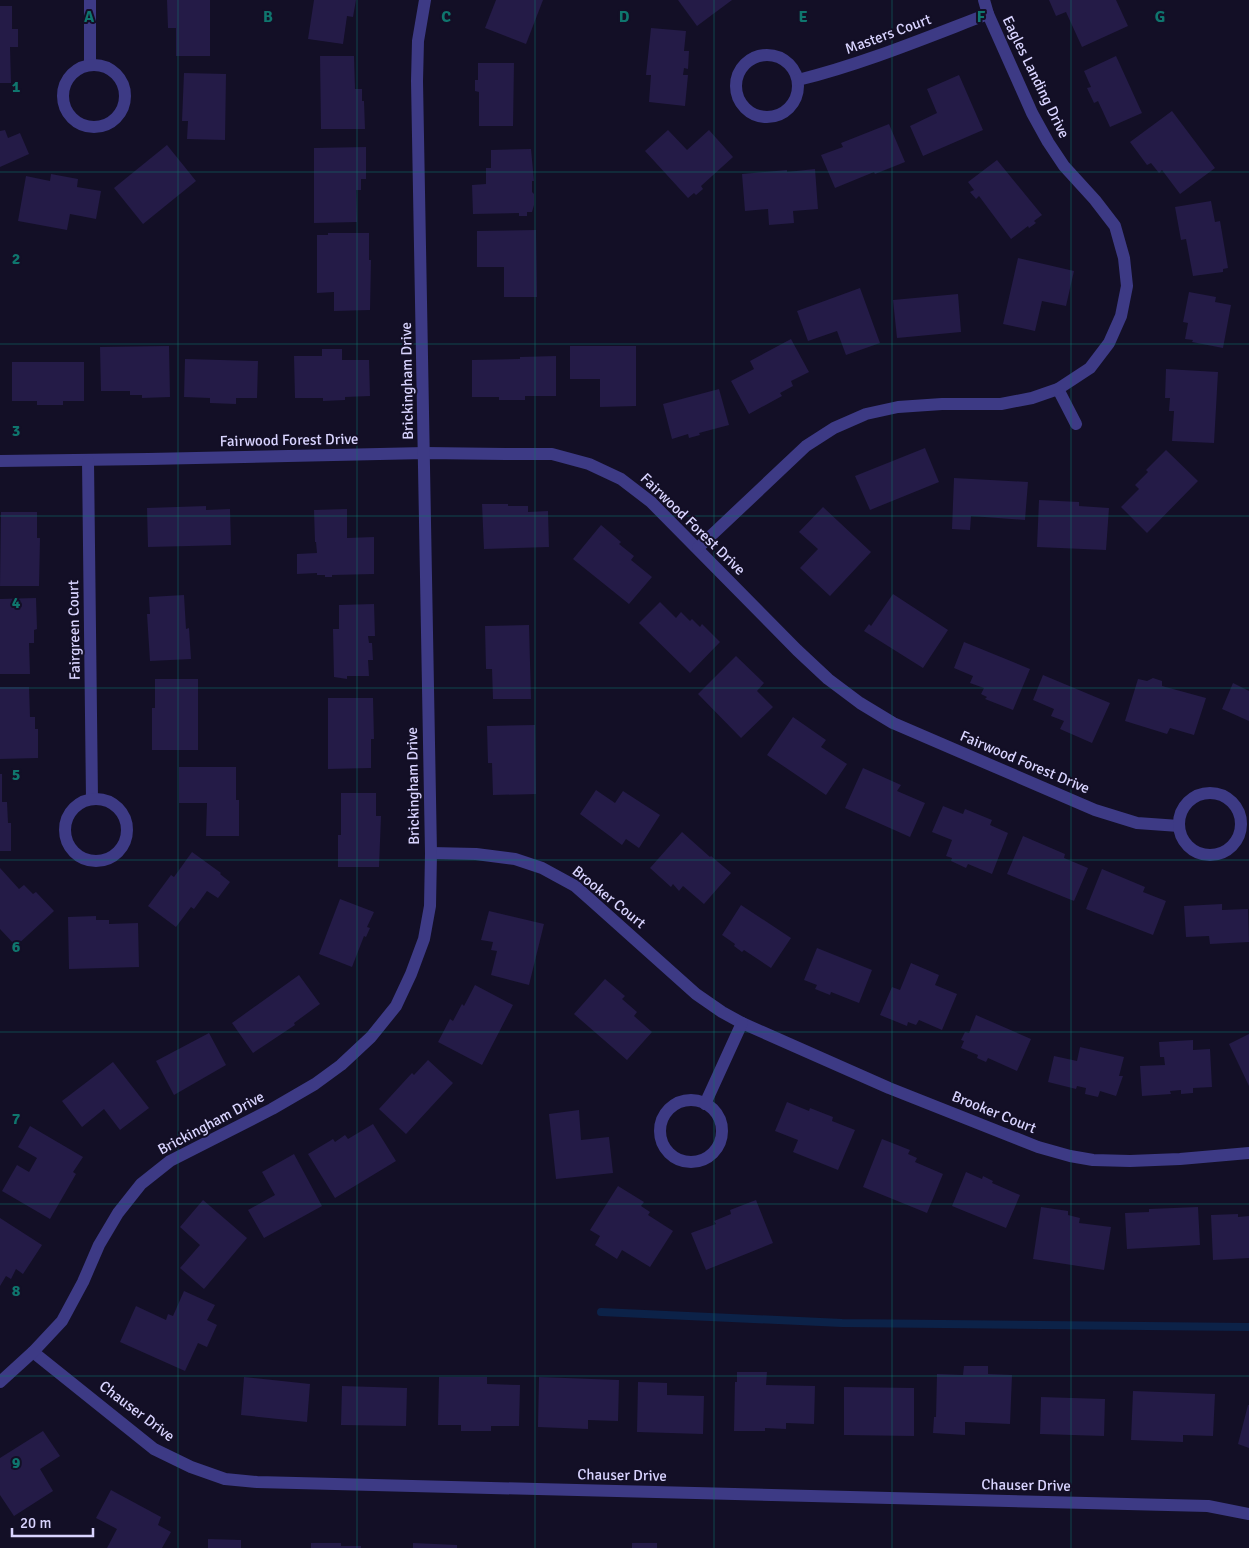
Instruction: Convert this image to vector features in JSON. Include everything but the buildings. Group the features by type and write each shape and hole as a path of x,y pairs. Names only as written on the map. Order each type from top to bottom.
{"street":[{"path":"90,0 90,65"},
{"name":"Brickingham Drive","path":"0,1382 33,1352 62,1321 104,1237 118,1213 141,1184 170,1161 272,1109 315,1084 341,1065 372,1037 396,1006 411,974 424,938 430,906 431,853 418,41 425,0"},
{"name":"Eagles Landing Drive","path":"698,548 806,446 842,424 866,414 898,406 1001,404 1032,398 1058,388 1090,368 1109,343 1121,316 1127,286 1124,258 1116,226 1064,166 1048,142 1032,113 988,14 984,0"},
{"name":"Masters Court","path":"798,80 828,73 868,60 988,14"},
{"path":"768,54 788,62 798,80 796,96 789,108 781,114 771,117 751,113 738,98 736,88 741,68 749,60 758,56 768,54"},
{"path":"95,64 106,67 115,72 125,90 125,101 116,119 98,127 88,127 78,123 65,108 63,98 68,78 75,71 90,65 95,64"},
{"path":"1058,388 1076,424"},
{"name":"Fairwood Forest Drive","path":"0,461 425,454 552,454 589,464 621,478 651,502 797,650 828,678 860,702 893,723 1095,810 1137,823 1178,826"},
{"name":"Fairgreen Court","path":"88,460 92,799"},
{"path":"1211,792 1230,800 1237,808 1241,829 1238,839 1231,847 1213,855 1203,855 1186,845 1178,826 1184,806 1191,799 1211,792"},
{"path":"98,798 116,806 123,814 127,824 125,839 118,852 100,861 90,861 80,857 67,842 65,832 70,812 78,804 92,799 98,798"},
{"name":"Brooker Court","path":"431,853 476,854 515,859 542,868 581,891 696,994 722,1012 742,1023 889,1088 1038,1147 1093,1160 1180,1159 1249,1153"},
{"path":"704,1104 742,1023"},
{"path":"692,1100 704,1104 711,1108 718,1116 722,1126 722,1136 718,1146 704,1160 684,1162 667,1152 662,1144 660,1123 672,1106 682,1101 692,1100"},
{"name":"Chauser Drive","path":"33,1352 154,1449 191,1467 225,1479 257,1482 1208,1506 1249,1514"}],"waterway":[{"path":"601,1312 842,1323 1249,1327"}]}
